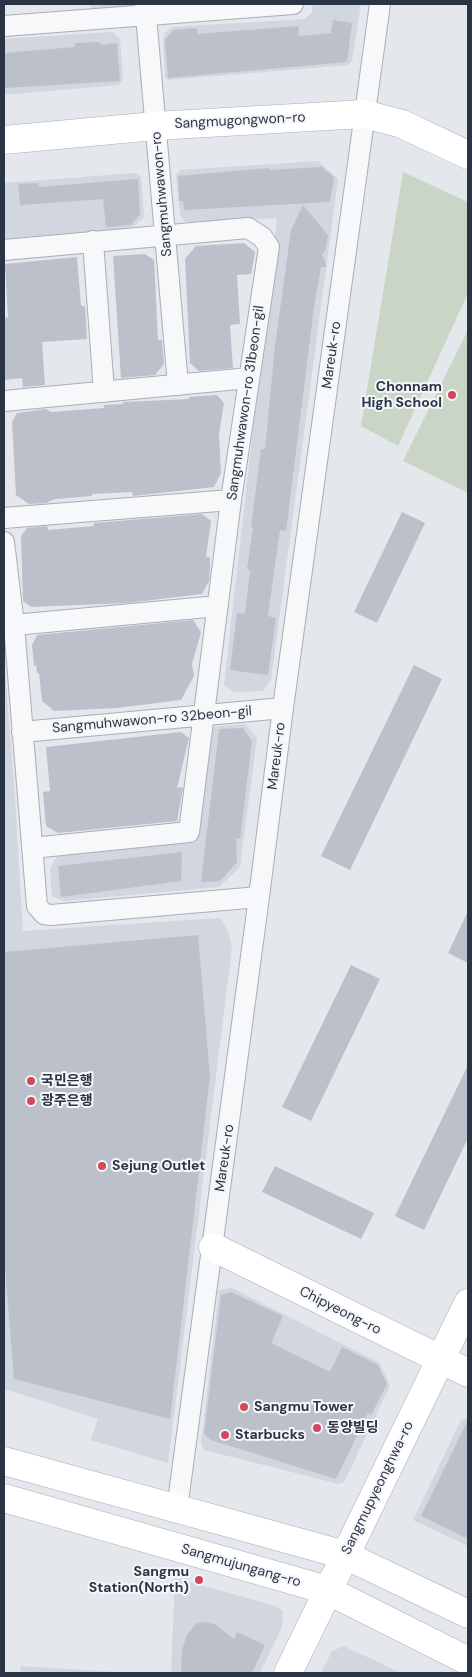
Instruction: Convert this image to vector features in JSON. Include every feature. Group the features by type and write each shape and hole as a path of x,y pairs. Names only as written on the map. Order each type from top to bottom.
{"street":[{"path":"4,26 65,12 293,4"},
{"name":"Mareuk-ro","path":"177,1509 260,897 283,708 380,4"},
{"name":"Sangmuhwawon-ro","path":"146,10 178,385"},
{"name":"Sangmugongwon-ro","path":"4,140 155,126 364,114 402,124 468,155"},
{"name":"Sangmuhwawon-ro 31beon-gil","path":"4,250 248,228 262,237 269,247 231,500 189,832 32,848"},
{"path":"93,241 104,392"},
{"path":"4,401 249,378"},
{"path":"4,518 231,500"},
{"path":"4,542 14,625 37,906 44,914 260,897"},
{"path":"14,625 218,606"},
{"name":"Sangmuhwawon-ro 32beon-gil","path":"22,732 283,708"},
{"name":"Chipyeong-ro","path":"212,1247 440,1361 468,1373"},
{"name":"Sangmupyeonghwa-ro","path":"288,1673 468,1303"},
{"path":"4,1461 345,1555 468,1614"},
{"name":"Sangmujungang-ro","path":"4,1498 327,1590 468,1661"}],"shaded area":[{"path":"88,4 132,4 130,8 95,10"},
{"path":"313,4 361,4 352,61 348,65 169,80 165,78 163,40 165,33 172,27 305,19 312,12"},
{"path":"112,32 120,39 123,79 119,85 4,95 4,39"},
{"path":"318,161 338,179 271,680 263,691 233,692 224,685 277,218 186,222 180,215 176,176 180,170"},
{"path":"135,173 141,177 144,217 132,228 4,239 4,183"},
{"name":"Sejung Outlet","path":"4,659 23,931 220,918 229,933 232,947 168,1463 91,1440 98,1419 5,1389"},
{"path":"245,724 257,738 240,867 219,887 64,901 52,896 50,869 58,855 192,840 199,831 211,727"},
{"path":"232,1288 380,1363 390,1386 344,1482 339,1484 204,1450 201,1444 219,1290"},
{"path":"468,1418 468,1546 413,1520 461,1420"},
{"path":"175,1578 276,1606 283,1612 282,1627 260,1673 171,1673"},
{"path":"344,1646 401,1673 321,1673 332,1651"},
{"path":"20,1666 130,1673 21,1673"}],"green space":[{"path":"403,172 468,202 468,293 398,446 361,426"},
{"name":"Chonnam High School","path":"468,330 468,493 403,461"}],"building":[{"path":"333,20 352,23 347,62 168,78 165,40 173,30 197,28 197,34 298,26 299,36 331,33"},
{"path":"97,42 103,45 117,43 120,81 5,88 4,53 75,47 75,43"},
{"path":"322,167 334,177 330,202 184,210 183,201 179,201 178,176 269,168 269,170"},
{"path":"138,179 140,214 131,225 106,227 103,199 20,205 18,184 38,183 39,187"},
{"path":"303,205 328,235 326,248 322,255 327,267 321,267 314,307 286,531 280,530 268,616 276,618 268,675 230,670 237,613 245,614 250,570 247,569 253,527 251,527 261,449 265,449 275,346 291,230"},
{"path":"244,243 255,252 251,274 237,275 240,324 230,325 233,368 199,371 190,363 185,259 196,246"},
{"path":"145,254 154,260 158,340 162,340 164,364 155,375 121,378 113,256"},
{"path":"77,257 81,306 85,306 87,339 42,342 45,385 23,387 22,378 4,380 4,318 8,317 5,264"},
{"path":"217,395 224,403 219,434 221,473 214,487 133,496 132,492 92,494 92,496 55,499 46,503 29,504 16,495 12,422 17,413 46,409 51,412 104,408 104,405 123,404 123,402 189,399 189,397"},
{"path":"402,512 425,523 377,623 354,612"},
{"path":"202,514 211,521 206,557 210,557 209,581 202,594 127,603 31,607 23,601 21,536 27,528 47,526 48,530 94,526 94,523"},
{"path":"193,620 201,632 192,664 194,676 181,700 117,708 54,711 42,701 39,673 37,673 36,665 34,666 32,645 37,635"},
{"path":"414,665 442,679 350,870 321,856"},
{"path":"243,728 252,741 240,839 236,838 237,862 220,881 201,882 219,729"},
{"path":"181,732 189,738 177,788 183,787 177,821 58,833 46,826 43,792 50,791 46,747"},
{"path":"182,852 181,881 61,897 58,866"},
{"path":"468,911 468,963 448,953"},
{"name":"Sejung Outlet","path":"198,935 210,1077 170,1419 14,1379 4,1256 4,952"},
{"path":"351,965 380,979 311,1121 282,1107"},
{"path":"468,1065 468,1138 424,1230 395,1216"},
{"path":"275,1166 374,1213 361,1239 262,1192"},
{"path":"231,1292 283,1316 271,1343 330,1372 342,1347 378,1365 387,1384 371,1415 368,1413 336,1479 211,1440 204,1434 221,1295"},
{"path":"468,1420 468,1539 421,1516"},
{"path":"202,1622 215,1624 234,1639 237,1632 265,1645 252,1673 181,1673 182,1650 187,1635 196,1624"}],"place":[{"name":"Chonnam High School","path":"452,395"},
{"name":"국민은행","path":"31,1081"},
{"name":"광주은행","path":"31,1101"},
{"name":"Sejung Outlet","path":"102,1166"},
{"name":"Sangmu Tower","path":"244,1407"},
{"name":"동양빌딩","path":"317,1428"},
{"name":"Starbucks","path":"225,1435"},
{"name":"Sangmu Station(North)","path":"199,1580"}]}
